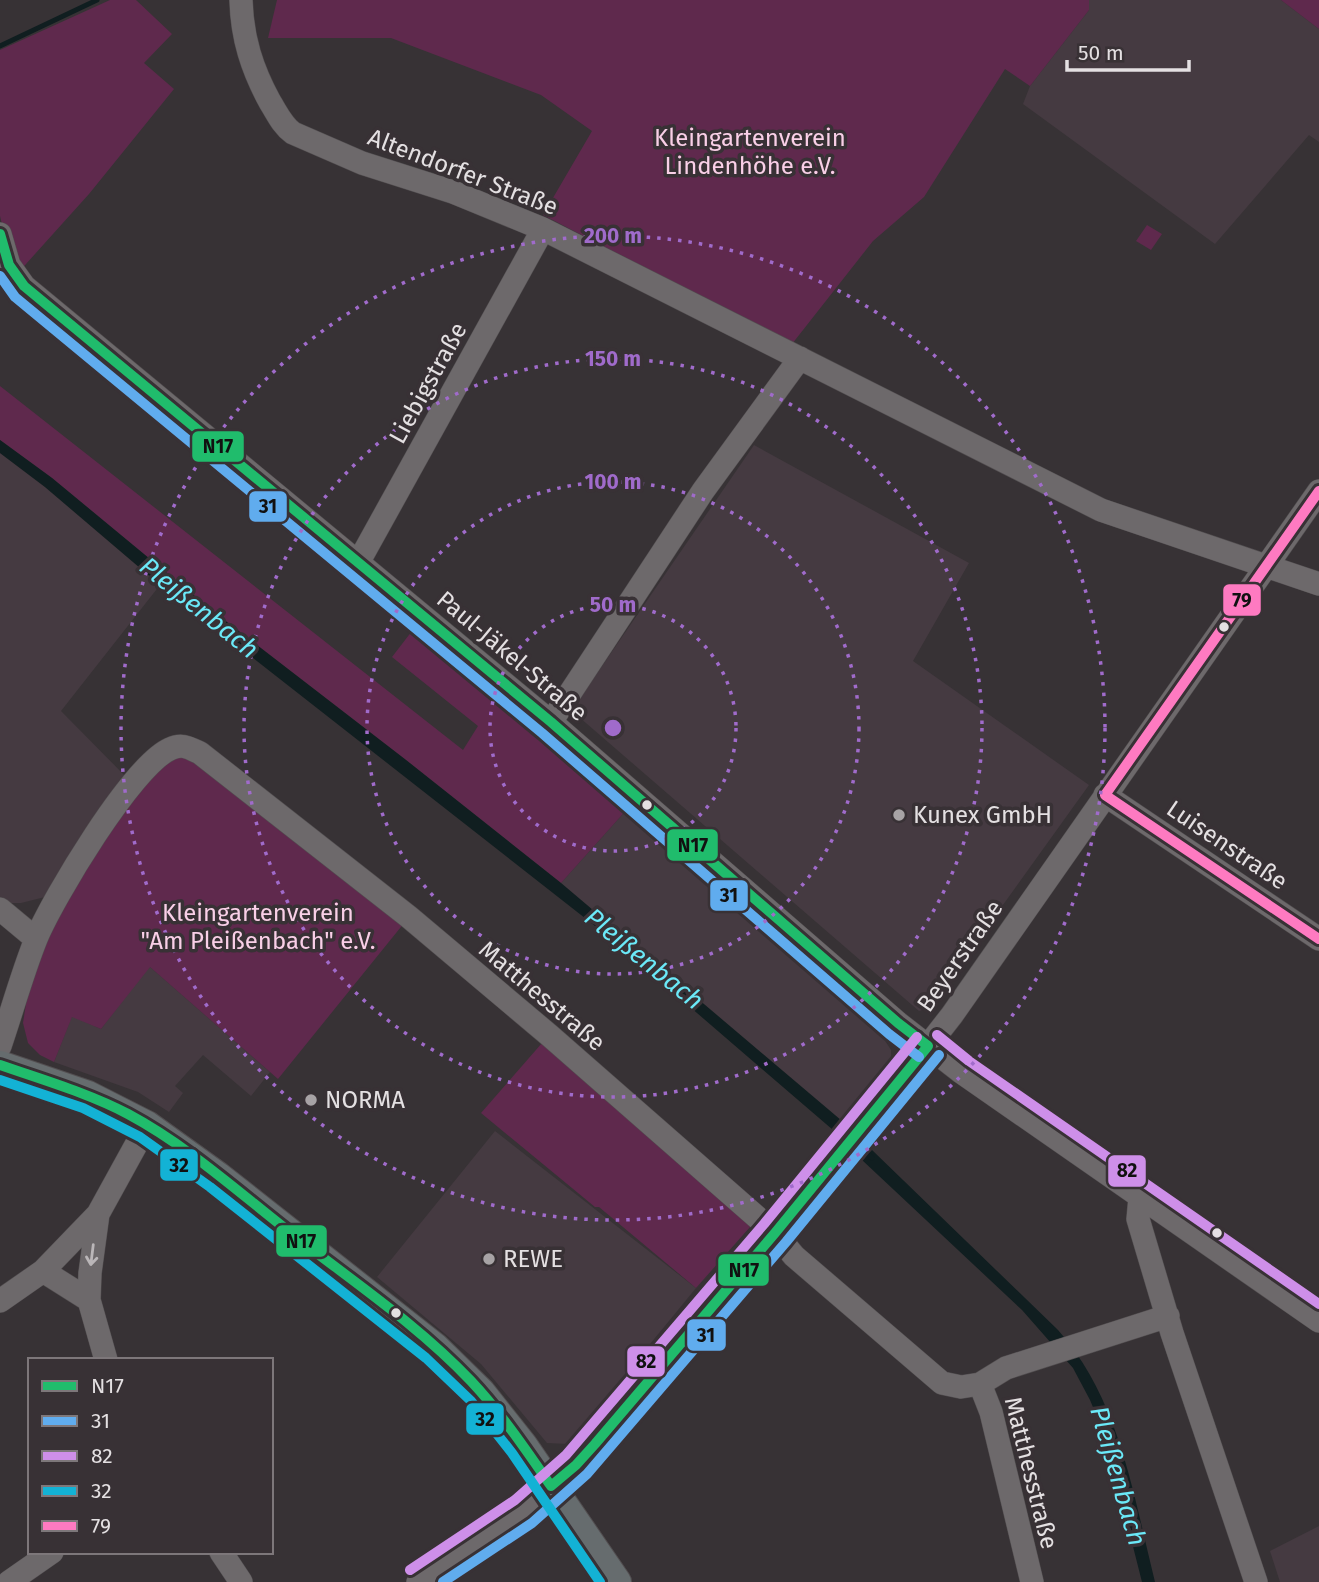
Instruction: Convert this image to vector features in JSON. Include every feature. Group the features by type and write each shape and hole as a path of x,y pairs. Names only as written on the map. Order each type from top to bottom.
{"main road":[{"path":"0,1065 88,1096 147,1125 224,1181 435,1347 481,1392 551,1486 617,1582"}],"street":[{"name":"Altendorfer Straße","path":"241,0 248,55 285,127 293,134 362,163 453,192 543,229 1101,510 1319,584"},
{"name":"Liebigstraße","path":"358,562 543,229"},
{"name":"Paul-Jäkel-Straße","path":"0,234 9,265 24,286 551,722 890,1016 961,1072 1319,1321"},
{"path":"551,722 703,491 800,358"},
{"name":"Beyerstraße","path":"418,1582 524,1511 590,1450 775,1233 957,1009 1319,491"},
{"name":"Matthesstraße","path":"0,1046 36,939 63,887 133,783 160,754 173,747 185,746 200,753 409,917 549,1035 775,1233 794,1256 942,1383 961,1387 980,1384 991,1412 1032,1582"},
{"name":"Luisenstraße","path":"1105,795 1319,939"},
{"path":"0,909 36,939"},
{"path":"0,1301 43,1271 98,1214 147,1125"},
{"path":"1140,1197 1138,1219 1256,1582"},
{"path":"98,1214 89,1300 105,1358"},
{"path":"43,1271 89,1300"},
{"path":"980,1384 1006,1368 1168,1316"},
{"path":"9,1582 49,1554"},
{"path":"221,1554 241,1582"}],"shaded area":[{"path":"1089,0 1281,0 1319,29 1319,142 1309,135 1215,244 1023,104 1030,86 1089,10"},
{"path":"754,445 969,563 913,661 1089,785 929,1008 919,1011 579,717 578,701"},
{"path":"0,453 45,487 160,585 61,711 133,784 49,896 21,903 0,899"},
{"path":"630,806 880,1033 891,1050 891,1062 842,1121 561,883"},
{"path":"149,966 270,1072 251,1096 203,1055 175,1086 183,1093 169,1112 138,1092 54,1062 72,1016 101,1029"},
{"path":"495,1131 696,1288 568,1444 547,1443 481,1364 377,1277"},
{"path":"1319,1526 1319,1582 1280,1582 1270,1551"}],"green space":[{"path":"110,0 136,0 172,34 144,63 174,89 89,194 17,274 12,266 0,216 0,50"},
{"name":"Kleingartenverein Lindenhöhe e.V.","path":"277,0 1089,0 1089,10 1030,86 1005,69 924,197 873,241 792,344 543,215 592,131 541,95 391,38 268,38"},
{"path":"1281,0 1319,0 1319,29"},
{"path":"1147,225 1162,234 1151,250 1136,241"},
{"path":"0,386 463,750 478,726 392,657 412,631 630,806 561,883 214,612 52,478 0,440"},
{"name":"Kleingartenverein \"Am Pleißenbach\" e.V.","path":"173,747 409,917 278,1079 150,967 101,1029 72,1017 54,1062 40,1055 28,1043 23,1023 36,939 63,887"},
{"path":"549,1035 758,1218 696,1288 481,1113"}],"water":[{"path":"0,440 52,478 214,612 561,883 842,1121 833,1130 604,933 160,585 45,487 0,453"},
{"path":"872,1150 1058,1330 1079,1357 1096,1387 1122,1449 1155,1582 1142,1582 1105,1436 1073,1368 1022,1310 862,1160"}],"waterway":[{"path":"0,46 97,0"},
{"name":"Pleißenbach","path":"833,1122 849,1137"},
{"name":"Pleißenbach","path":"856,1144 872,1158"}],"transit line":[{"name":"N17","path":"0,234 9,265 24,286 551,722 898,1023 928,1046"},
{"name":"31","path":"0,276 15,297 542,733 889,1034 919,1057"},
{"name":"79","path":"1105,795 1319,491"},
{"name":"79","path":"1105,795 1319,939"},
{"name":"82","path":"937,1035 969,1061 1319,1304"},
{"name":"82","path":"410,1570 515,1500 566,1455 764,1224 917,1037"},
{"name":"N17","path":"551,1486 595,1444 775,1233 928,1046"},
{"name":"31","path":"443,1582 532,1523 587,1474 786,1242 939,1055"},
{"name":"N17","path":"0,1065 113,1106 149,1126 210,1169 405,1321 450,1360 493,1406 551,1486"},
{"name":"32","path":"0,1080 83,1108 140,1137 210,1187 426,1358 471,1401 512,1453 600,1582"}],"place":[{"name":"Kunex GmbH","path":"899,815"},
{"name":"NORMA","path":"311,1100"},
{"name":"REWE","path":"489,1259"}]}
